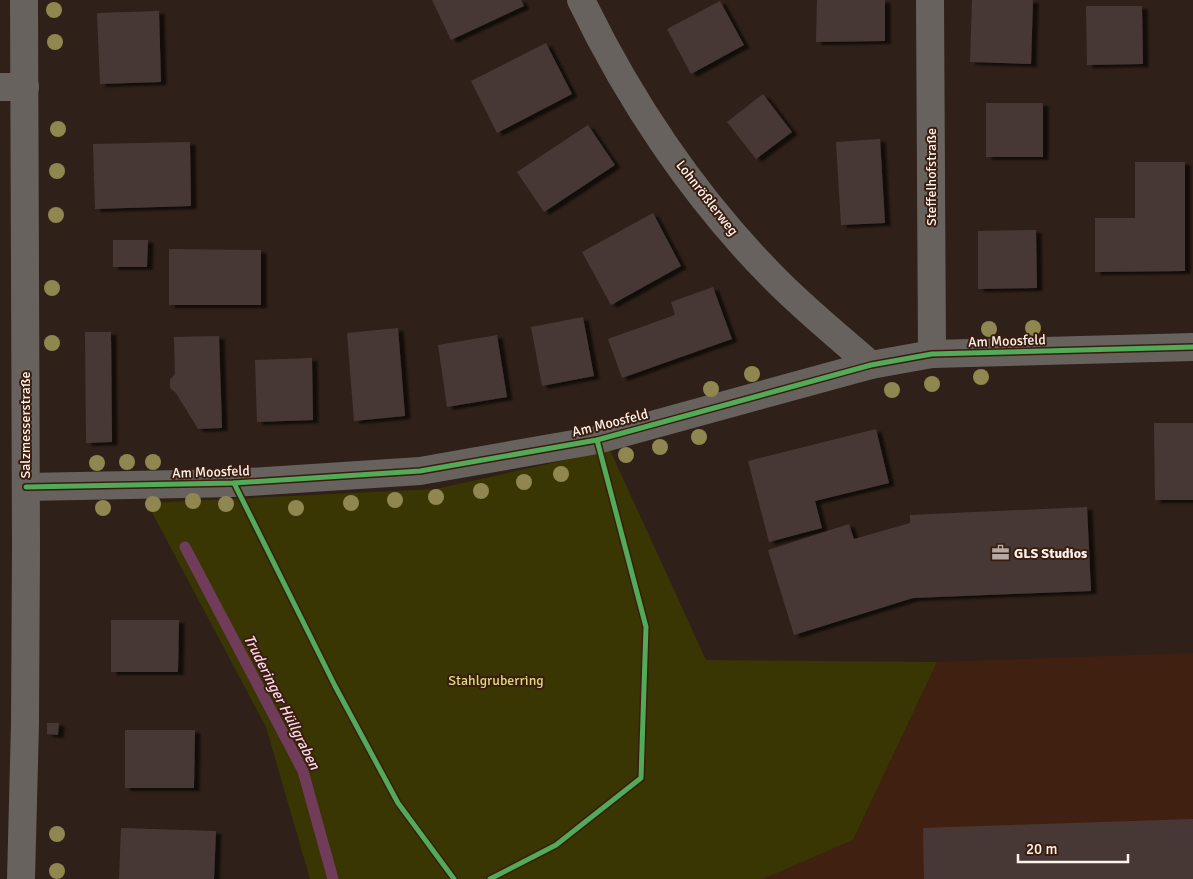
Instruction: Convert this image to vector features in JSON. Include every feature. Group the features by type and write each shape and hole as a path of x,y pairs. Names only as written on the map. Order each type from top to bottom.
{"street":[{"name":"Salzmesserstraße","path":"21,879 25,724 26,487 12,87 24,0"},
{"name":"Lohnrößlerweg","path":"581,0 647,118 708,203 772,276 871,365"},
{"name":"Steffelhofstraße","path":"930,0 932,354"},
{"name":"Am Moosfeld","path":"26,487 234,482 420,472 597,440 871,365 932,354 1193,347"}],"shaded area":[{"path":"1193,653 1193,879 763,879 853,840 937,662"}],"green space":[{"name":"Stahlgruberring","path":"610,450 706,660 937,662 853,840 763,879 310,879 266,727 147,503 436,489"}],"building":[{"path":"432,0 521,0 524,6 451,40"},
{"path":"817,0 885,0 885,41 816,42"},
{"path":"972,0 1033,0 1031,64 970,62"},
{"path":"720,1 744,45 691,74 667,29"},
{"path":"1086,6 1142,6 1143,64 1087,65"},
{"path":"159,11 161,82 100,84 97,13"},
{"path":"546,43 572,94 497,133 471,81"},
{"path":"763,94 792,132 756,159 727,122"},
{"path":"986,103 1043,103 1043,157 986,157"},
{"path":"588,125 615,165 544,212 517,172"},
{"path":"880,139 885,223 841,225 836,142"},
{"path":"190,142 191,206 95,209 93,144"},
{"path":"1135,162 1185,162 1185,271 1095,272 1095,218 1135,218"},
{"path":"653,213 681,266 611,305 582,252"},
{"path":"1036,230 1037,288 978,289 978,231"},
{"path":"113,240 148,240 147,267 113,267"},
{"path":"169,249 261,250 261,305 169,305"},
{"path":"713,287 732,339 622,378 608,339 675,315 671,302"},
{"path":"583,317 594,376 542,386 531,327"},
{"path":"398,328 405,416 354,421 347,333"},
{"path":"85,332 111,332 112,442 86,443"},
{"path":"497,335 507,397 447,407 438,345"},
{"path":"219,336 222,428 198,429 176,393 170,388 170,380 175,374 174,337"},
{"path":"312,358 313,420 257,422 255,360"},
{"path":"1154,423 1193,423 1193,500 1155,500"},
{"path":"876,429 889,483 815,501 822,528 769,542 748,461"},
{"path":"1087,507 1091,591 913,598 794,635 768,550 849,524 854,539 910,523 910,515"},
{"path":"111,620 179,620 178,672 111,672"},
{"path":"47,723 59,723 58,735 47,734"},
{"path":"125,730 195,730 194,788 125,788"},
{"path":"1193,819 1193,879 924,879 923,828"},
{"path":"121,828 216,831 214,879 119,879"}],"waterway":[{"name":"Truderinger Hüllgraben","path":"185,547 303,771 333,879"}],"cycle path":[{"path":"26,487 234,483 420,471 597,440 871,365 932,354 1193,347"},
{"path":"490,879 556,845 641,778 646,627 597,440"},
{"path":"234,483 335,686 398,803 454,879"}],"place":[{"name":"GLS Studios","path":"1000,553"}]}
